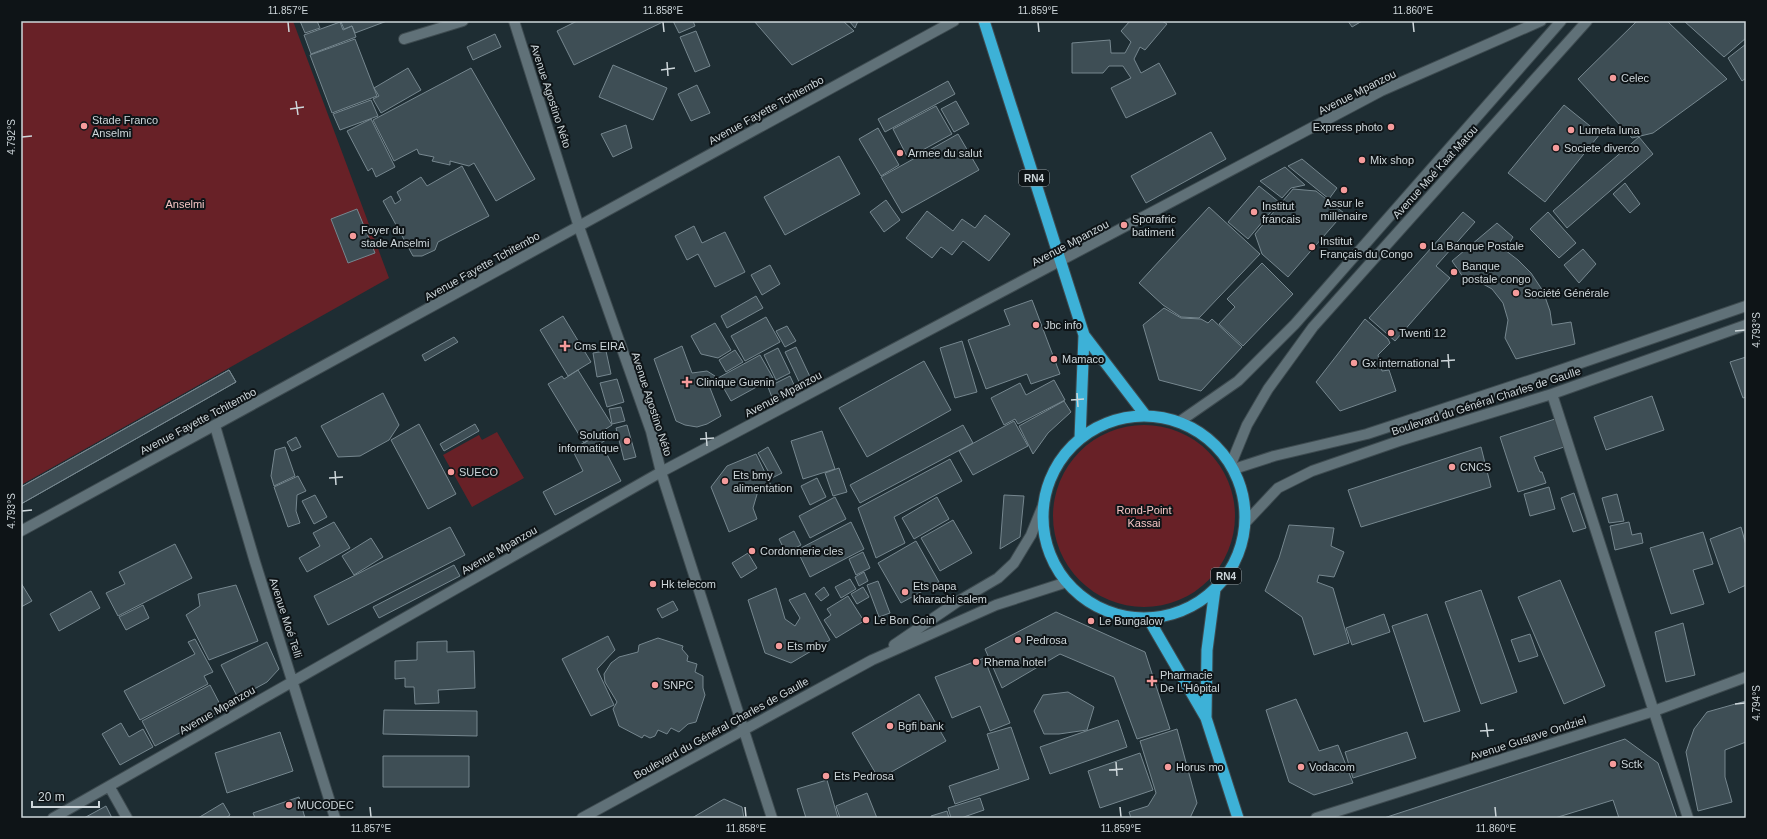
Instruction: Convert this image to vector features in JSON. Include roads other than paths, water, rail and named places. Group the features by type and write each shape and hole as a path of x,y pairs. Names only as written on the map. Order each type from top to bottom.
{"highway":[{"name":"RN4","path":"984,21 1084,335 1080,439"},
{"name":"RN4","path":"1084,335 1146,416"},
{"name":"RN4","path":"1146,416 1179,422 1209,439 1233,467 1244,495 1246,522 1241,547 1231,570 1215,589 1195,604 1173,614 1148,618 1125,616 1103,609 1084,598 1067,582 1052,559 1044,532 1044,503 1050,479 1062,457 1080,439 1100,426 1123,418 1146,416"},
{"name":"RN4","path":"1206,718 1206,650 1215,589"},
{"name":"RN4","path":"1148,618 1206,718 1238,818"}],"street":[{"path":"404,39 463,21"},
{"name":"Avenue Agostino Néto","path":"514,21 579,227 651,432 661,472 772,818"},
{"name":"Avenue Fayette Tchitembo","path":"21,531 954,21"},
{"name":"Avenue Mpanzou","path":"53,818 292,680 661,472 1381,91 1541,21"},
{"name":"Avenue Moé Kaat Matou","path":"1179,422 1238,381 1295,324 1561,21"},
{"name":"Avenue Moé Kaat Matou","path":"1233,467 1247,425 1268,389 1313,327 1587,21"},
{"name":"Boulevard du Général Charles de Gaulle","path":"1233,467 1367,434 1546,375 1746,306"},
{"name":"Boulevard du Général Charles de Gaulle","path":"1246,522 1278,488 1312,471 1400,441 1552,394 1746,325"},
{"path":"1552,394 1688,818"},
{"name":"Avenue Moé Telli","path":"215,426 335,818"},
{"name":"Boulevard du Général Charles de Gaulle","path":"872,660 957,602 998,578 1014,563 1031,535 1044,503"},
{"name":"Boulevard du Général Charles de Gaulle","path":"582,818 872,660 996,604 1034,594 1067,582"},
{"name":"Avenue Gustave Ondziel","path":"1316,818 1654,711 1746,677"},
{"path":"109,786 127,818"}],"place":[{"name":"Celec","path":"1613,78"},
{"name":"Stade Franco Anselmi","path":"84,126"},
{"name":"Express photo","path":"1391,127"},
{"name":"Lumeta luna","path":"1571,130"},
{"name":"Societe diverco","path":"1556,148"},
{"name":"Armee du salut","path":"900,153"},
{"name":"Mix shop","path":"1362,160"},
{"name":"Assur le millenaire","path":"1344,190"},
{"name":"Institut francais","path":"1254,212"},
{"name":"Sporafric batiment","path":"1124,225"},
{"name":"Foyer du stade Anselmi","path":"353,236"},
{"name":"La Banque Postale","path":"1423,246"},
{"name":"Institut Français du Congo","path":"1312,247"},
{"name":"Banque postale congo","path":"1454,272"},
{"name":"Société Générale","path":"1516,293"},
{"name":"Jbc info","path":"1036,325"},
{"name":"Twenti 12","path":"1391,333"},
{"name":"Cms EIRA","path":"565,346"},
{"name":"Mamaco","path":"1054,359"},
{"name":"Gx international","path":"1354,363"},
{"name":"Clinique Guenin","path":"687,382"},
{"name":"Solution informatique","path":"627,441"},
{"name":"CNCS","path":"1452,467"},
{"name":"SUECO","path":"451,472"},
{"name":"Ets bmy alimentation","path":"725,481"},
{"name":"Cordonnerie cles","path":"752,551"},
{"name":"Hk telecom","path":"653,584"},
{"name":"Ets papa kharachi salem","path":"905,592"},
{"name":"Le Bon Coin","path":"866,620"},
{"name":"Le Bungalow","path":"1091,621"},
{"name":"Pedrosa","path":"1018,640"},
{"name":"Ets mby","path":"779,646"},
{"name":"Rhema hotel","path":"976,662"},
{"name":"Pharmacie De L'Hôpital","path":"1152,681"},
{"name":"SNPC","path":"655,685"},
{"name":"Bgfi bank","path":"890,726"},
{"name":"Sctk","path":"1613,764"},
{"name":"Horus mo","path":"1168,767"},
{"name":"Vodacom","path":"1301,767"},
{"name":"Ets Pedrosa","path":"826,776"},
{"name":"MUCODEC","path":"289,805"}],"park label":[{"name":"Anselmi","path":"185,204"},
{"name":"Rond-Point Kassai","path":"1144,516"}]}
